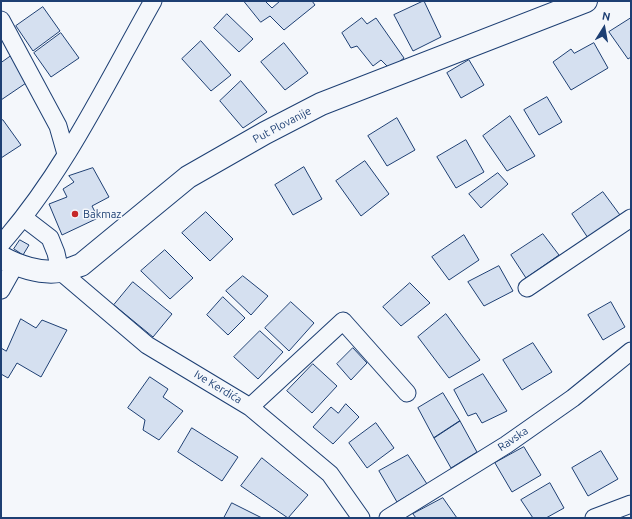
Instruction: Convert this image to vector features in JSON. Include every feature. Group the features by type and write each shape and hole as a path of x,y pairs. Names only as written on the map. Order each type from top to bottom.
{"street":[{"path":"1,244 24,218 66,154 153,1"},
{"name":"Put Plovanije","path":"8,261 41,270 60,271 81,265 188,177 286,122 321,104 586,1"},
{"path":"1,20 58,126 66,154"},
{"path":"24,218 50,238 56,253 60,271"},
{"path":"526,288 631,218"},
{"path":"1,290 8,261"},
{"name":"Ive Kerdića","path":"60,271 147,345 250,407 330,474 361,518"},
{"path":"250,407 342,321 407,394"},
{"name":"Ravska","path":"388,518 506,445 573,398 631,351"},
{"path":"594,518 631,504"}],"building":[{"path":"244,1 265,1 272,8 280,1 312,1 315,5 284,30 270,16 261,22"},
{"path":"424,1 441,37 413,51 394,15"},
{"path":"43,7 60,31 33,51 16,26"},
{"path":"227,14 253,39 239,52 214,28"},
{"path":"362,18 367,24 376,18 404,58 390,69 381,60 373,66 357,46 351,48 342,33"},
{"path":"631,18 631,57 628,59 609,32"},
{"path":"61,33 79,58 51,77 34,53"},
{"path":"201,41 231,75 211,91 182,59"},
{"path":"284,43 308,73 285,90 261,62"},
{"path":"594,43 608,68 571,90 553,62 571,49 574,53"},
{"path":"11,56 29,81 1,100 1,63"},
{"path":"469,60 484,85 461,98 447,73"},
{"path":"241,81 267,112 243,128 220,101"},
{"path":"547,97 562,122 539,135 524,110"},
{"path":"510,116 535,156 507,171 483,136"},
{"path":"397,118 415,150 387,166 368,136"},
{"path":"3,120 21,145 1,158 1,121"},
{"path":"466,140 484,172 456,188 437,157"},
{"path":"365,161 389,194 361,216 336,181"},
{"path":"304,167 322,199 293,215 275,185"},
{"path":"93,168 109,197 92,206 98,218 62,235 49,204 67,197 63,189 74,182 69,176"},
{"path":"498,173 508,184 481,208 469,194"},
{"path":"603,192 620,215 588,238 572,214"},
{"path":"206,212 233,239 210,261 182,233"},
{"path":"543,234 559,255 526,278 511,255"},
{"path":"464,235 479,260 449,280 432,257"},
{"path":"20,240 29,245 23,255 14,249"},
{"path":"165,250 193,278 170,299 141,271"},
{"path":"499,266 513,291 484,306 468,282"},
{"path":"243,276 268,296 251,315 226,291"},
{"path":"133,282 172,314 153,337 114,305"},
{"path":"410,283 430,303 401,326 383,307"},
{"path":"223,297 245,318 228,335 207,315"},
{"path":"291,302 314,323 289,351 265,328"},
{"path":"611,302 625,327 603,340 588,315"},
{"path":"446,314 480,360 449,378 418,337"},
{"path":"21,319 36,328 42,320 67,330 41,377 17,363 8,378 1,374 1,348 6,351"},
{"path":"260,331 283,352 258,379 234,357"},
{"path":"533,343 552,372 522,390 503,360"},
{"path":"353,348 367,363 351,380 337,364"},
{"path":"313,364 337,386 312,413 287,391"},
{"path":"483,374 507,411 482,423 476,413 468,416 454,390"},
{"path":"150,377 168,389 163,397 183,411 159,440 143,430 145,420 128,408"},
{"path":"443,393 460,421 434,438 418,408"},
{"path":"346,404 359,417 333,444 313,427 331,407 338,413"},
{"path":"460,421 477,452 451,468 434,438"},
{"path":"376,423 394,448 367,468 349,443"},
{"path":"192,428 238,457 222,481 178,452"},
{"path":"524,447 541,475 512,492 495,463"},
{"path":"601,451 618,479 588,496 572,468"},
{"path":"408,455 427,484 397,502 379,471"},
{"path":"262,458 308,495 288,518 241,486"},
{"path":"550,483 564,508 546,518 533,518 521,500"},
{"path":"443,498 457,518 416,518 413,514"},
{"path":"232,503 262,518 224,518"}],"place":[{"name":"Bakmaz","path":"75,214"}]}
